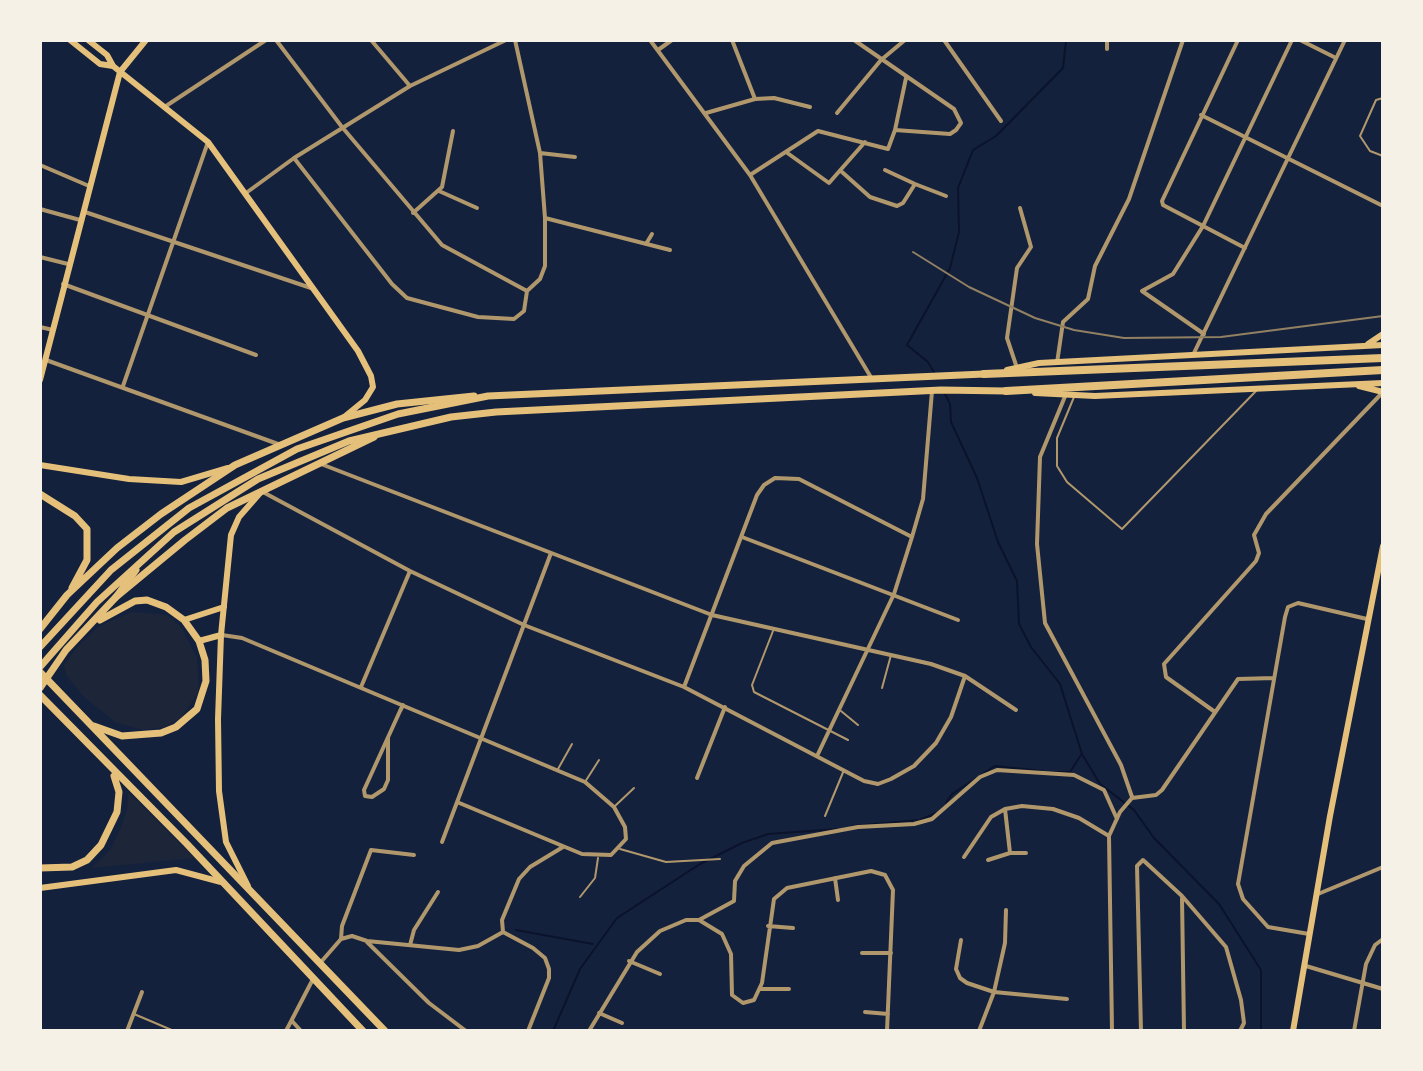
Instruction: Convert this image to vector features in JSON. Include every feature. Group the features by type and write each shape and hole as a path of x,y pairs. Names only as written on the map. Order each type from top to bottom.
{"highway":[{"path":"984,374 1383,358"},
{"path":"1006,391 1383,370"}],"main road":[{"path":"70,40 100,64 113,66"},
{"path":"88,40 107,55 120,72 208,142 314,288 371,376 371,395 343,418"},
{"path":"40,380 120,72 146,40"},
{"path":"1364,346 1383,334"},
{"path":"67,595 142,528 235,465 343,418 439,397 984,374 1057,363 1383,345"},
{"path":"388,1031 40,669 97,602 149,553 203,511 258,479 311,455 387,431 496,412 963,389 1075,394 1383,383"},
{"path":"1348,384 1383,392"},
{"path":"40,647 80,600 142,545 215,491 320,439 398,414 488,396"},
{"path":"40,688 85,630 116,597 227,508 387,431"},
{"path":"40,465 129,479 181,482 235,465"},
{"path":"252,892 232,859 219,791 221,635 231,535 239,517 261,491"},
{"path":"40,494 75,516 87,529 87,560 67,595 40,629"},
{"path":"1293,1031 1367,619 1383,546"},
{"path":"116,597 149,553"},
{"path":"85,630 135,601 161,605 184,620 199,641 205,660 206,681 197,709 187,719 161,733 135,737 109,733 91,725"},
{"path":"184,620 224,607"},
{"path":"199,641 221,635"},
{"path":"40,695 363,1031"},
{"path":"103,762 117,780 119,792 111,829 87,860 65,869 43,869 44,887 176,870 208,875 223,882"}],"street":[{"path":"166,106 266,40"},
{"path":"276,40 342,127 442,245 527,291"},
{"path":"371,40 410,86"},
{"path":"246,193 294,158 410,86 506,40"},
{"path":"294,158 407,298 466,315 514,319 524,311 527,291 540,279 545,266 540,153 515,40"},
{"path":"650,40 750,175 872,380"},
{"path":"657,51 672,40"},
{"path":"732,40 755,99"},
{"path":"854,40 954,109 961,123 950,134 895,130"},
{"path":"837,113 881,60 905,40"},
{"path":"944,40 1001,121"},
{"path":"1107,40 1107,49"},
{"path":"1057,363 1063,322 1088,299 1095,266 1129,199 1183,40"},
{"path":"1238,40 1162,203 1245,248"},
{"path":"1204,334 1142,293 1152,283 1173,274 1203,226 1292,40"},
{"path":"1300,40 1336,58"},
{"path":"1193,355 1290,160 1345,40"},
{"path":"750,175 818,131 890,149 906,77"},
{"path":"706,113 755,99 787,98 810,107"},
{"path":"1201,115 1383,206"},
{"path":"413,213 439,191 446,176 453,131"},
{"path":"123,386 208,142"},
{"path":"786,152 829,183 842,172 865,142"},
{"path":"540,153 575,157"},
{"path":"40,165 90,187"},
{"path":"885,170 946,196"},
{"path":"842,172 870,197 897,206 903,203 915,184"},
{"path":"439,191 477,208"},
{"path":"1017,368 1007,338 1017,268 1031,247 1020,208"},
{"path":"40,209 80,220"},
{"path":"84,211 314,288"},
{"path":"545,218 670,250"},
{"path":"646,244 652,234"},
{"path":"40,257 68,264"},
{"path":"63,284 256,355"},
{"path":"40,327 53,330"},
{"path":"46,360 278,444"},
{"path":"818,754 894,594 912,537 923,499 932,391"},
{"path":"1215,712 1166,677 1164,664 1256,561 1259,553 1254,535 1266,514 1383,392"},
{"path":"1066,394 1040,457 1037,544 1045,623 1121,765 1130,800"},
{"path":"320,464 712,615 891,655 965,676 1016,710"},
{"path":"684,687 757,495 764,485 785,477 799,479 912,537"},
{"path":"261,491 410,571 524,625 684,687 878,784 914,766 936,743 951,717 965,676"},
{"path":"742,537 958,620"},
{"path":"442,842 551,553"},
{"path":"361,687 410,571"},
{"path":"1309,934 1268,927 1243,899 1238,884 1274,678 1288,607 1298,603 1367,619"},
{"path":"221,635 242,638 585,782 614,807 625,827 626,839 620,849 598,858 563,847 457,802"},
{"path":"1112,1031 1109,836 1120,812 1130,800 1156,795 1162,790 1238,679 1274,678"},
{"path":"388,738 388,780 384,789 372,797 365,796 364,790 403,705"},
{"path":"697,778 725,707"},
{"path":"589,1031 629,961 660,931 686,920 699,920 734,901 735,881 739,873 755,854 772,843 858,827 914,824 932,819 980,777 997,770 1074,775 1104,790 1117,819"},
{"path":"964,857 991,817 1005,809 1022,806 1053,809 1079,818 1109,836"},
{"path":"1005,809 1010,853"},
{"path":"503,932 502,920 519,879 530,867 563,847"},
{"path":"341,939 342,926 371,850 414,855"},
{"path":"988,860 1010,853 1026,853"},
{"path":"1141,1031 1138,863 1145,860 1219,937 1230,956 1241,1000 1240,1030"},
{"path":"1318,894 1383,867"},
{"path":"699,920 722,934 730,947 731,991 735,998 749,1002 761,989 771,904 780,892 871,871 889,879 894,898 887,1031"},
{"path":"835,878 838,900"},
{"path":"410,945 414,930 438,892"},
{"path":"1182,896 1184,1031"},
{"path":"979,1031 994,992 1005,943 1006,910"},
{"path":"768,926 793,928"},
{"path":"320,963 341,939 352,936 367,941 459,950 478,946 503,932"},
{"path":"503,932 533,948 545,958 549,969 549,978 528,1031"},
{"path":"1354,1031 1362,982 1371,952 1383,939"},
{"path":"961,940 956,969 960,978 994,992 1067,999"},
{"path":"367,941 429,1003 466,1031"},
{"path":"862,953 891,953"},
{"path":"629,961 660,974"},
{"path":"1306,966 1383,989"},
{"path":"286,1031 313,979"},
{"path":"761,989 789,989"},
{"path":"127,1031 142,992"},
{"path":"865,1012 888,1014"},
{"path":"599,1013 622,1023"},
{"path":"291,1020 301,1031"}],"lane":[{"path":"1383,98 1376,100 1360,136 1370,151 1383,155"},
{"path":"1075,394 1057,438 1057,466 1067,482 1122,529 1259,387"},
{"path":"773,630 752,685 754,692 848,740"},
{"path":"882,688 891,655"},
{"path":"840,710 858,725"},
{"path":"558,769 572,744"},
{"path":"585,782 599,760"},
{"path":"825,816 845,769"},
{"path":"614,807 634,788"},
{"path":"620,849 666,862 720,859"},
{"path":"580,897 595,878 598,858"},
{"path":"134,1014 174,1031"}],"shaded area":[{"path":"132,612 167,615 181,627 197,658 199,692 180,719 165,727 142,730 115,722 83,696 66,675 64,665 78,646 99,626"},
{"path":"128,792 194,858 92,868 110,850 120,830 127,810"}],"waterway":[{"path":"934,372 928,362 907,345 950,268 959,232 958,188 973,150 996,136 1063,68 1066,41"},
{"path":"944,392 950,404 951,422 977,478 998,542 1017,581 1019,624 1031,647 1060,684 1082,754 1100,784 1134,810 1154,838 1219,904 1261,970 1261,1031"},
{"path":"1052,772 1070,772 1081,755"},
{"path":"946,803 952,794 995,766 1042,771"},
{"path":"852,826 920,820 936,813"},
{"path":"553,1031 580,969 617,918 700,864 742,843 768,834 838,829"},
{"path":"516,930 593,944"}],"railway":[{"path":"913,252 969,287 1035,318 1074,330 1124,338 1221,337 1383,316"}]}
